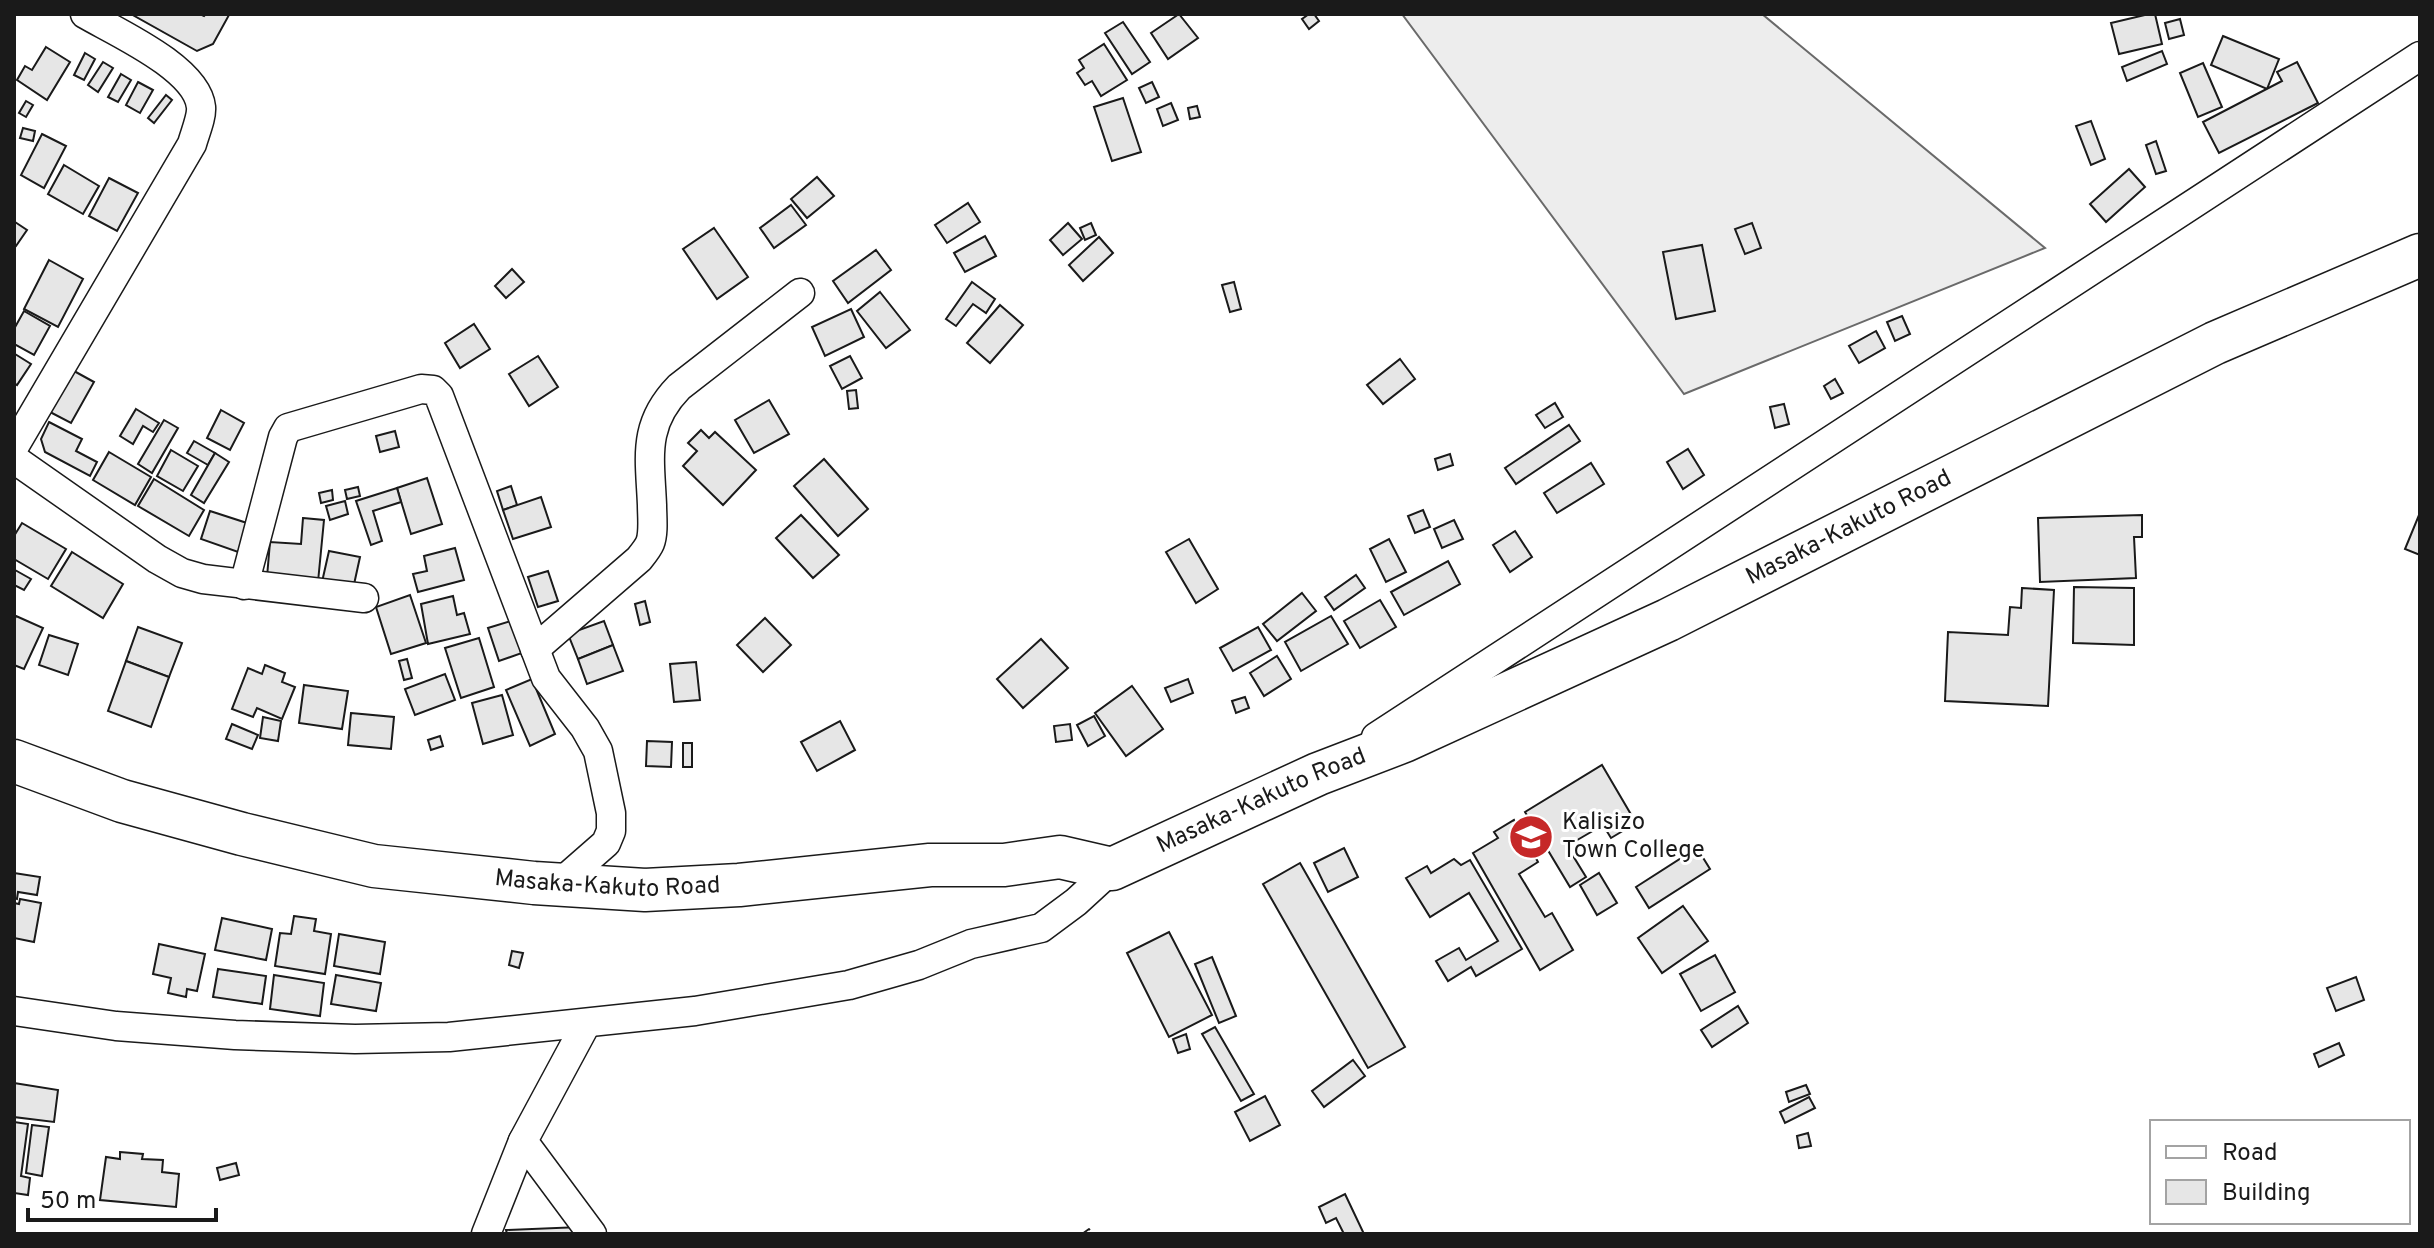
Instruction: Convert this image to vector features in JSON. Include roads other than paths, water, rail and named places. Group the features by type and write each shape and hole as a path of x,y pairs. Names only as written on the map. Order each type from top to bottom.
{"highway":[{"name":"Masaka-Kakuto Road","path":"14,761 122,801 374,866 558,885 645,890 739,885 930,865 1004,865 1060,857 1112,869 1318,774 1404,741 1668,620 2215,343 2420,255"}],"street":[{"path":"14,447 192,144 201,107 192,84 177,69 85,14"},
{"path":"1318,774 2420,56"},
{"path":"535,649 639,559 650,543 649,446 654,423 664,403 679,387 800,293"},
{"path":"244,585 288,428 421,389 433,390 439,396 546,678 585,728 598,751 611,813 611,831 606,843 558,885"},
{"path":"14,459 157,559 182,573 244,585 364,598"},
{"path":"14,1011 116,1026 235,1035 355,1039 449,1037 695,1011 849,985 919,965 971,944 1041,928 1112,869"},
{"path":"486,1234 523,1141 586,1024"},
{"path":"523,1141 592,1234"}],"place":[{"name":"Kalisizo Town College","path":"1531,837"}]}
